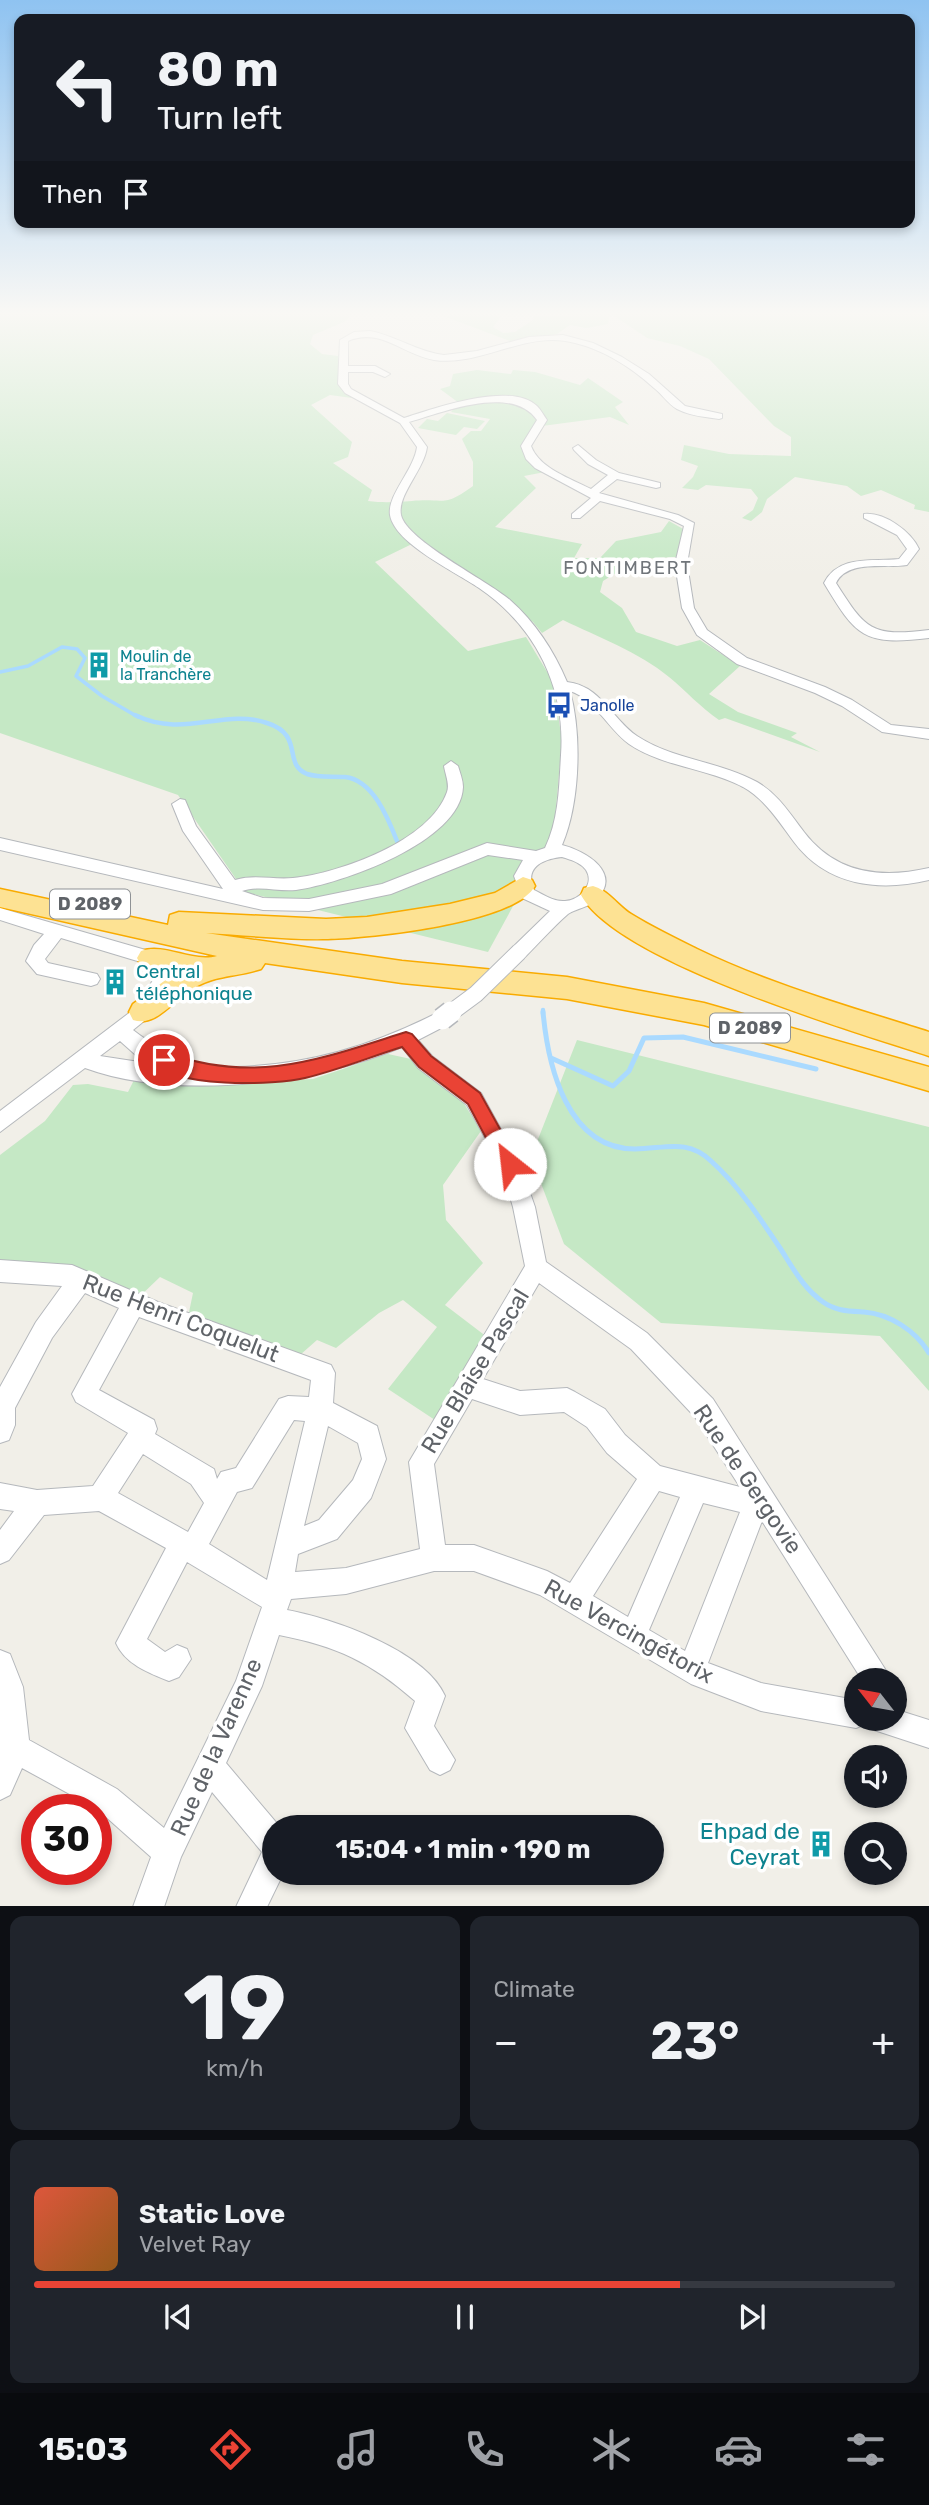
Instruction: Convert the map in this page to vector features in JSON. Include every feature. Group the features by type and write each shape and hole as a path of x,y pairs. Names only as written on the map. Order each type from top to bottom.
{"highway":[{"name":"D 2089","path":"0,884 179,922 327,947 575,973 709,999 929,1063"},
{"path":"179,922 326,929 367,927 450,914 503,900 527,887"},
{"path":"593,895 603,909 618,919 702,965 778,995 929,1044"},
{"name":"D 2089","path":"0,898 225,947 402,972 568,988 704,1014 929,1079"},
{"path":"150,958 204,968 249,961 353,974 402,972"},
{"path":"143,1012 173,986 204,968"}],"street":[{"path":"367,402 408,426 422,447 419,468 398,498 395,514 399,524 412,538 496,594 514,611 538,641 562,686 570,725 566,806 561,832 543,854 528,862 527,887 531,926 519,952"},
{"path":"408,426 418,416 471,402"},
{"path":"514,402 538,412 542,421 527,440 526,446 531,459 595,495 674,517 690,525 681,564 688,608 702,632 729,654 847,703 887,729 929,734"},
{"path":"676,402 682,408 719,416"},
{"path":"578,448 592,461 615,475 656,485"},
{"path":"576,516 615,475"},
{"path":"868,516 899,532 911,541 913,549 902,562 845,567 832,576 830,583 855,622 871,632 902,637 929,634"},
{"path":"562,686 580,687 587,691 612,722 644,747 678,761 725,774 764,792 785,814 807,846 842,872 875,882 929,874"},
{"path":"235,893 248,881 295,884 348,870 410,844 447,810 456,789 451,766"},
{"path":"180,804 189,827 235,893"},
{"path":"566,806 574,854"},
{"path":"0,844 235,893 263,904 309,905 346,900 385,890 487,849 574,854 596,871 598,879 593,895 586,901 564,908 476,994 442,1019 406,1039 303,1072 226,1076 150,1073 99,1066 82,1058"},
{"path":"460,859 498,858 509,862 527,887 564,908"},
{"path":"0,914 150,958 160,970 162,981 143,1012 0,1123"},
{"path":"58,930 40,950 35,961 43,969 91,979"},
{"path":"119,1029 145,1051 182,1069 226,1076"},
{"path":"406,1039 425,1062 474,1099 510,1164 524,1207 536,1268"},
{"name":"Rue Blaise Pascal","path":"434,1558 421,1462 536,1268"},
{"name":"Rue de Gergovie","path":"536,1268 639,1341 704,1408 761,1504 870,1668"},
{"name":"Rue Henri Coquelut","path":"0,1270 72,1276 134,1303 323,1373 320,1409"},
{"path":"0,1431 3,1406 9,1394 44,1330 81,1279"},
{"path":"100,1498 145,1429 84,1394 134,1303"},
{"path":"468,1386 520,1403 567,1400 596,1418 616,1444 653,1477 761,1504 691,1671"},
{"path":"177,1659 169,1667 153,1661 130,1643 186,1548 230,1481 243,1479 288,1408 320,1409 369,1435 374,1460 362,1489 328,1530 288,1545"},
{"name":"Rue de la Varenne","path":"148,1906 168,1852 211,1768 247,1686 275,1603 320,1409"},
{"path":"139,1438 205,1478 204,1484 218,1501"},
{"path":"574,1601 653,1477"},
{"path":"633,1636 696,1488"},
{"path":"0,1496 37,1503 100,1498 138,1516 275,1603 377,1652 431,1696 419,1728 440,1759"},
{"path":"0,1551 37,1503"},
{"name":"Rue Vercingétorix","path":"275,1603 434,1558 474,1558 547,1584 691,1671 761,1697 844,1712"},
{"path":"0,1664 9,1688 16,1748 0,1785"},
{"path":"907,1726 929,1734"},
{"path":"16,1748 107,1799 168,1852"},
{"path":"211,1768 262,1829"},
{"path":"251,1906 262,1884"}],"green space":[{"path":"0,402 317,402 311,405 352,442 348,457 333,463 372,490 368,501 390,502 444,501 473,486 473,462 462,439 471,431 481,431 490,419 451,412 458,402 623,402 615,407 629,425 610,417 542,426 525,452 545,472 524,476 536,488 495,527 582,544 574,558 600,558 616,541 661,532 669,521 685,530 677,557 638,559 603,581 600,592 622,608 636,632 677,646 700,640 740,666 709,694 738,712 797,733 791,737 820,752 725,718 719,720 645,660 563,620 542,633 533,622 412,544 375,562 468,651 526,637 552,680 562,739 554,831 488,952 245,892 178,795 0,733"},
{"path":"751,402 929,402 929,512 914,509 915,505 881,490 861,496 847,486 795,477 767,499 762,512 751,521 742,518 753,510 758,498 751,489 706,485 698,490 682,488 693,477 698,466 681,460 684,445 729,454 791,456 791,437 774,426"},
{"path":"447,413 485,421 477,429 464,427 456,435 418,428 427,419 438,421"},
{"path":"577,1040 929,1127 929,1391 880,1336 661,1323 564,1244 531,1157"},
{"path":"388,1054 411,1059 463,1102 481,1131 443,1185 446,1220 483,1263 445,1305 487,1337 435,1420 388,1389 437,1327 403,1300 379,1313 336,1348 317,1340 300,1355 188,1317 193,1293 160,1277 136,1300 0,1265 0,1155 45,1121 73,1085 88,1084 128,1092 136,1076 229,1083 313,1079"}],"waterway":[{"path":"0,672 28,666 62,647 77,649 85,658 76,676 102,696 138,717"},
{"path":"135,715 153,722 170,724 251,719 279,728 290,742 296,764 307,774 345,777 364,785 378,802 397,841"},
{"path":"543,1012 556,1079 577,1120 593,1135 612,1145 635,1149 675,1146 693,1149 702,1154 721,1170 739,1191 799,1277 816,1296 837,1309 874,1313 893,1320 910,1331 929,1353"},
{"path":"551,1058 613,1086 629,1071 644,1038 683,1037 816,1069"}],"place":[{"name":"Moulin de la Tranchère","path":"99,665"},
{"name":"Janolle","path":"559,705"},
{"name":"Central téléphonique","path":"115,982"},
{"name":"Ehpad de Ceyrat","path":"821,1844"}],"district":[{"name":"FONTIMBERT","path":"628,568"}],"route":[{"path":"164,1060 182,1069 226,1076 303,1072 406,1039 413,1051 425,1062 474,1099 510,1164"}]}
